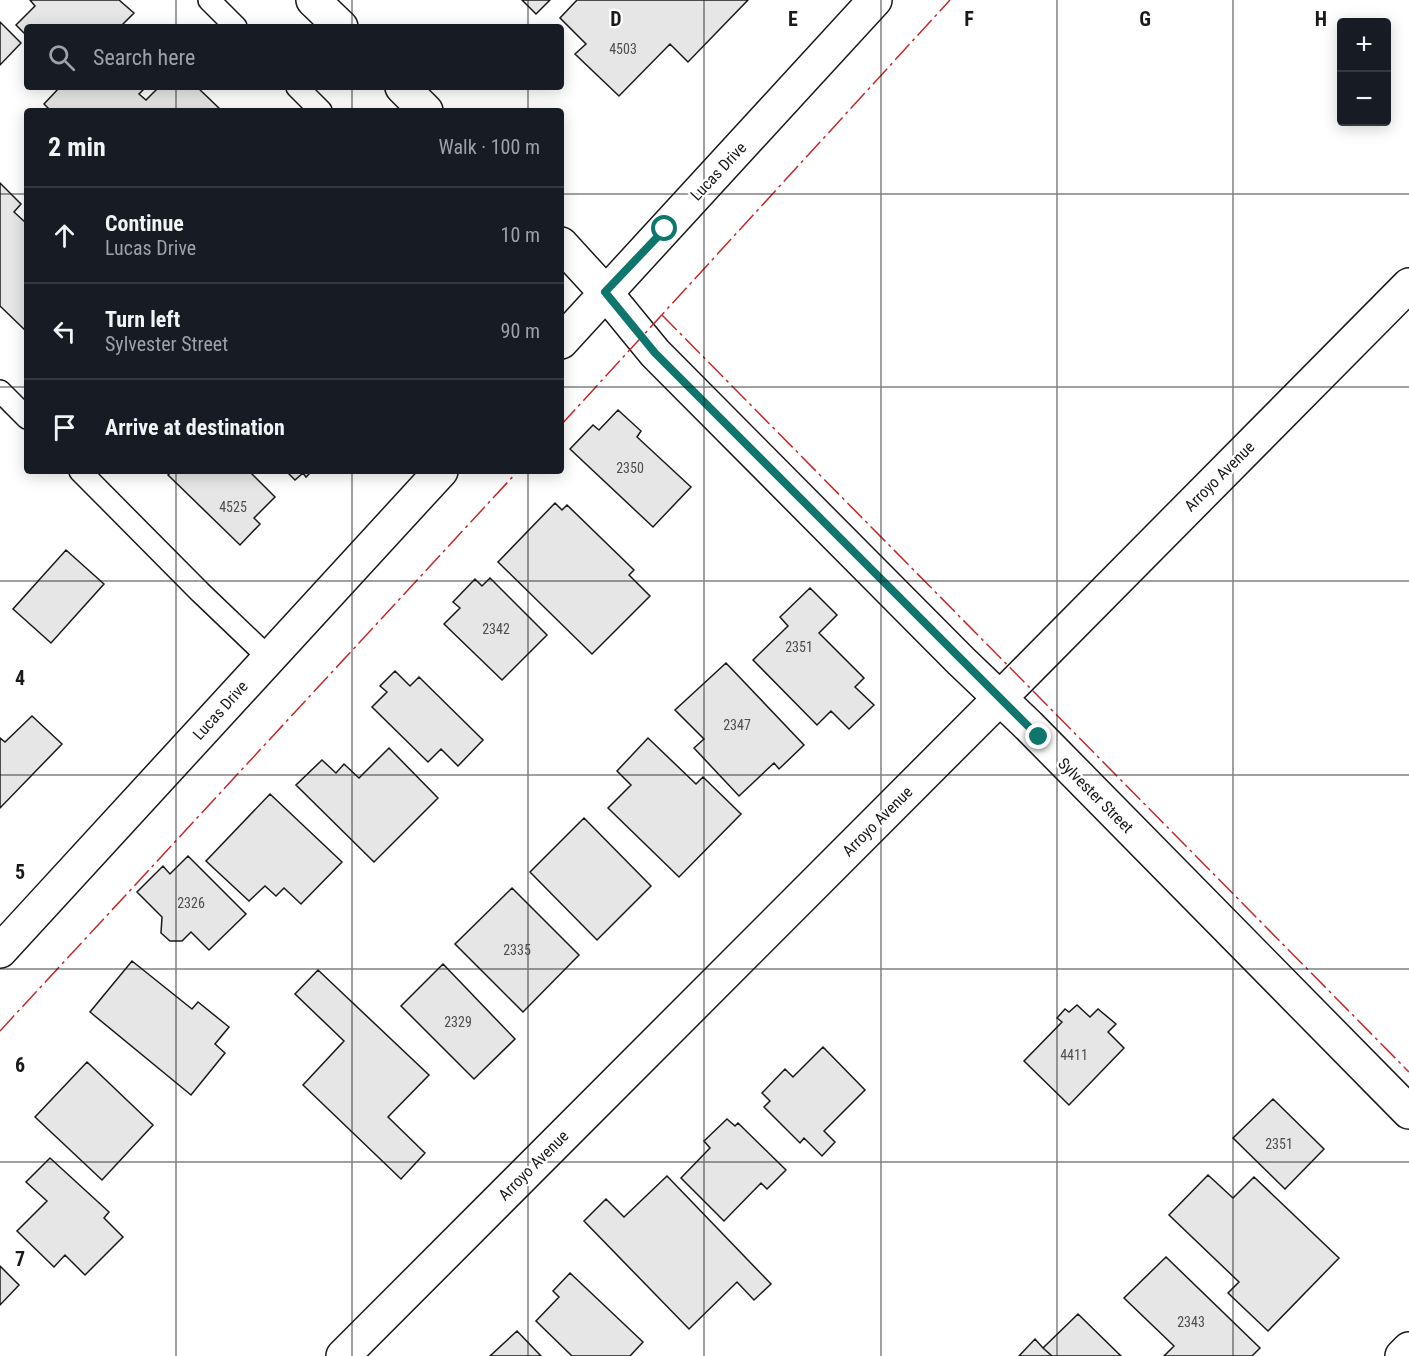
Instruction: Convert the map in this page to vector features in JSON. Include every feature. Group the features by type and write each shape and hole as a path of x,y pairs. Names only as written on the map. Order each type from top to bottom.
{"street":[{"path":"314,0 338,24"},
{"name":"Lucas Drive","path":"564,339 876,0"},
{"path":"405,90 423,108"},
{"name":"Sylvester Street","path":"564,247 605,292 655,353 1409,1112"},
{"name":"Arroyo Avenue","path":"343,1356 1409,285"},
{"name":"Lucas Drive","path":"0,951 438,474"},
{"path":"1402,1356 1409,1349"}],"lane":[{"path":"209,0 234,24"},
{"path":"300,90 318,108"},
{"path":"0,391 24,415"},
{"path":"83,474 268,657"}],"building":[{"path":"30,0 119,0 134,13 123,24 24,24 24,33 16,25 35,6"},
{"path":"522,0 550,0 536,14"},
{"path":"577,0 748,0 688,62 670,44 619,96 575,54 586,44 560,18"},
{"path":"0,22 21,43 0,65"},
{"path":"57,90 143,90 139,94 146,100 156,90 200,90 219,108 48,108 44,104"},
{"path":"0,183 21,204 14,212 24,221 24,329 0,306"},
{"path":"618,410 641,431 637,437 691,487 653,527 570,449 593,425 599,430"},
{"path":"252,474 275,497 254,518 260,524 240,545 168,475"},
{"path":"289,474 302,474 295,480"},
{"path":"555,503 562,510 567,505 634,570 629,575 650,596 592,654 498,562"},
{"path":"66,550 104,584 51,643 13,609"},
{"path":"490,578 547,635 502,680 444,624 460,608 453,602 475,579 482,586"},
{"path":"810,588 837,615 819,633 864,678 855,687 874,705 849,729 831,711 817,725 753,660 788,626 780,617"},
{"path":"726,663 804,745 779,769 774,763 739,796 694,748 704,739 675,710"},
{"path":"395,671 410,686 419,677 483,740 458,766 441,749 428,762 372,707 387,692 380,686"},
{"path":"32,716 62,744 0,808 0,738 5,742"},
{"path":"648,738 696,784 703,777 741,814 679,877 608,808 631,785 617,771"},
{"path":"389,748 438,798 374,862 296,785 322,760 336,773 344,764 359,778"},
{"path":"270,794 342,862 301,904 284,888 276,896 265,886 249,901 206,861"},
{"path":"584,818 651,886 597,940 530,872"},
{"path":"188,856 246,914 209,950 191,932 182,941 170,941 161,933 162,917 137,892 163,866 170,874"},
{"path":"512,888 579,955 523,1012 455,944"},
{"path":"132,961 192,1009 198,1002 229,1027 215,1044 225,1053 191,1095 90,1012"},
{"path":"443,964 515,1039 474,1079 401,1006"},
{"path":"318,970 429,1075 388,1117 425,1153 401,1179 303,1085 344,1041 295,994"},
{"path":"1077,1005 1090,1017 1098,1009 1116,1024 1108,1032 1124,1048 1069,1105 1024,1061 1062,1022 1057,1018 1065,1009 1069,1012"},
{"path":"823,1047 865,1090 824,1131 835,1142 822,1156 804,1138 800,1143 764,1107 770,1101 762,1093 785,1069 793,1077"},
{"path":"87,1062 153,1125 102,1180 35,1117"},
{"path":"1273,1099 1324,1149 1285,1189 1233,1138"},
{"path":"727,1119 735,1126 738,1123 786,1170 767,1189 761,1183 724,1221 681,1178 710,1148 704,1141"},
{"path":"50,1158 109,1212 104,1218 123,1237 85,1275 65,1255 54,1267 17,1231 47,1201 26,1182"},
{"path":"1208,1175 1233,1198 1254,1177 1339,1258 1268,1331 1228,1293 1239,1282 1169,1215"},
{"path":"667,1176 771,1284 754,1300 737,1282 689,1329 584,1221 606,1199 624,1217"},
{"path":"1166,1257 1260,1348 1252,1356 1164,1356 1174,1346 1124,1298"},
{"path":"0,1266 19,1285 0,1305"},
{"path":"570,1273 643,1342 630,1356 572,1356 536,1321 559,1297 553,1291"},
{"path":"1078,1314 1121,1356 1052,1356 1043,1348"},
{"path":"517,1331 541,1356 490,1356"},
{"path":"1035,1339 1043,1348 1052,1356 1019,1356"}],"power":[{"path":"564,422 950,0"},
{"path":"662,315 1409,1072"},
{"path":"0,1031 515,474"}],"route":[{"path":"665,229 605,292 655,353 1039,737"}]}
